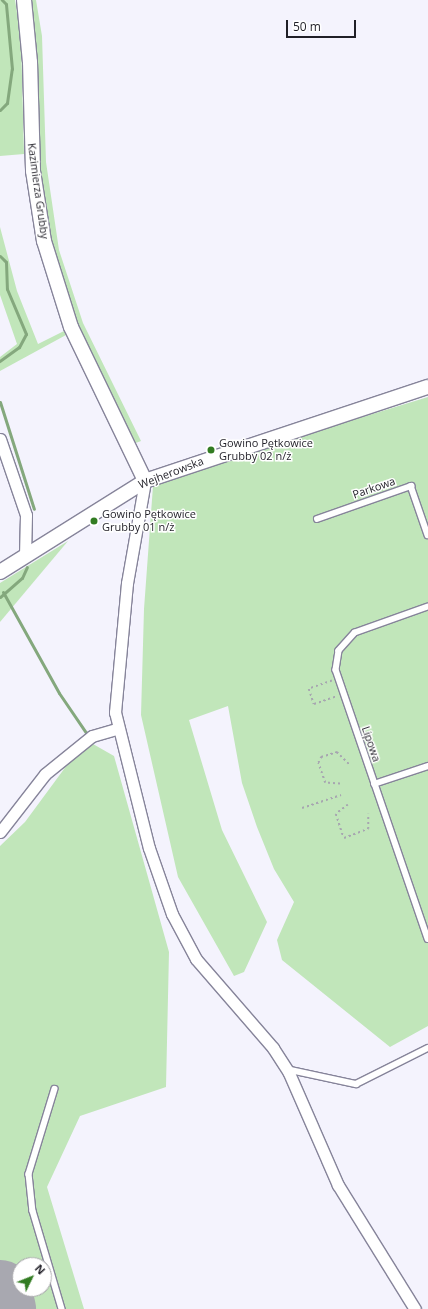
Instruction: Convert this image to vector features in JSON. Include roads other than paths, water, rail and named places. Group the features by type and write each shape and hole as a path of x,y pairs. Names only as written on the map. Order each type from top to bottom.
{"street":[{"name":"Kazimierza Grubby","path":"24,0 30,62 33,171 44,241 71,327 145,481"},
{"name":"Wejherowska","path":"0,572 145,481 428,387"},
{"path":"0,439 26,515 25,556"},
{"path":"145,481 118,651 117,729 150,848 172,914 196,959 273,1048 286,1069 338,1185 415,1309"},
{"path":"0,832 45,774 92,736 117,729"}],"lane":[{"name":"Parkowa","path":"317,519 411,486 428,535"},
{"name":"Lipowa","path":"428,607 368,627 350,637 339,651 338,679 428,939"},
{"path":"374,784 428,766"},
{"path":"286,1069 292,1068 356,1084 428,1048"},
{"path":"55,1089 29,1174 33,1211 62,1309"}],"waterway":[{"path":"0,110 7,103 12,69 6,4 2,0"},
{"path":"0,256 6,262 7,289 26,334 19,347 0,361"},
{"path":"0,402 34,509"},
{"path":"0,597 22,578 27,567"},
{"path":"3,592 59,693 87,734"}],"place":[{"name":"Gowino Pętkowice Grubby 02 n/ż","path":"211,450"},
{"name":"Gowino Pętkowice Grubby 01 n/ż","path":"94,521"}]}
